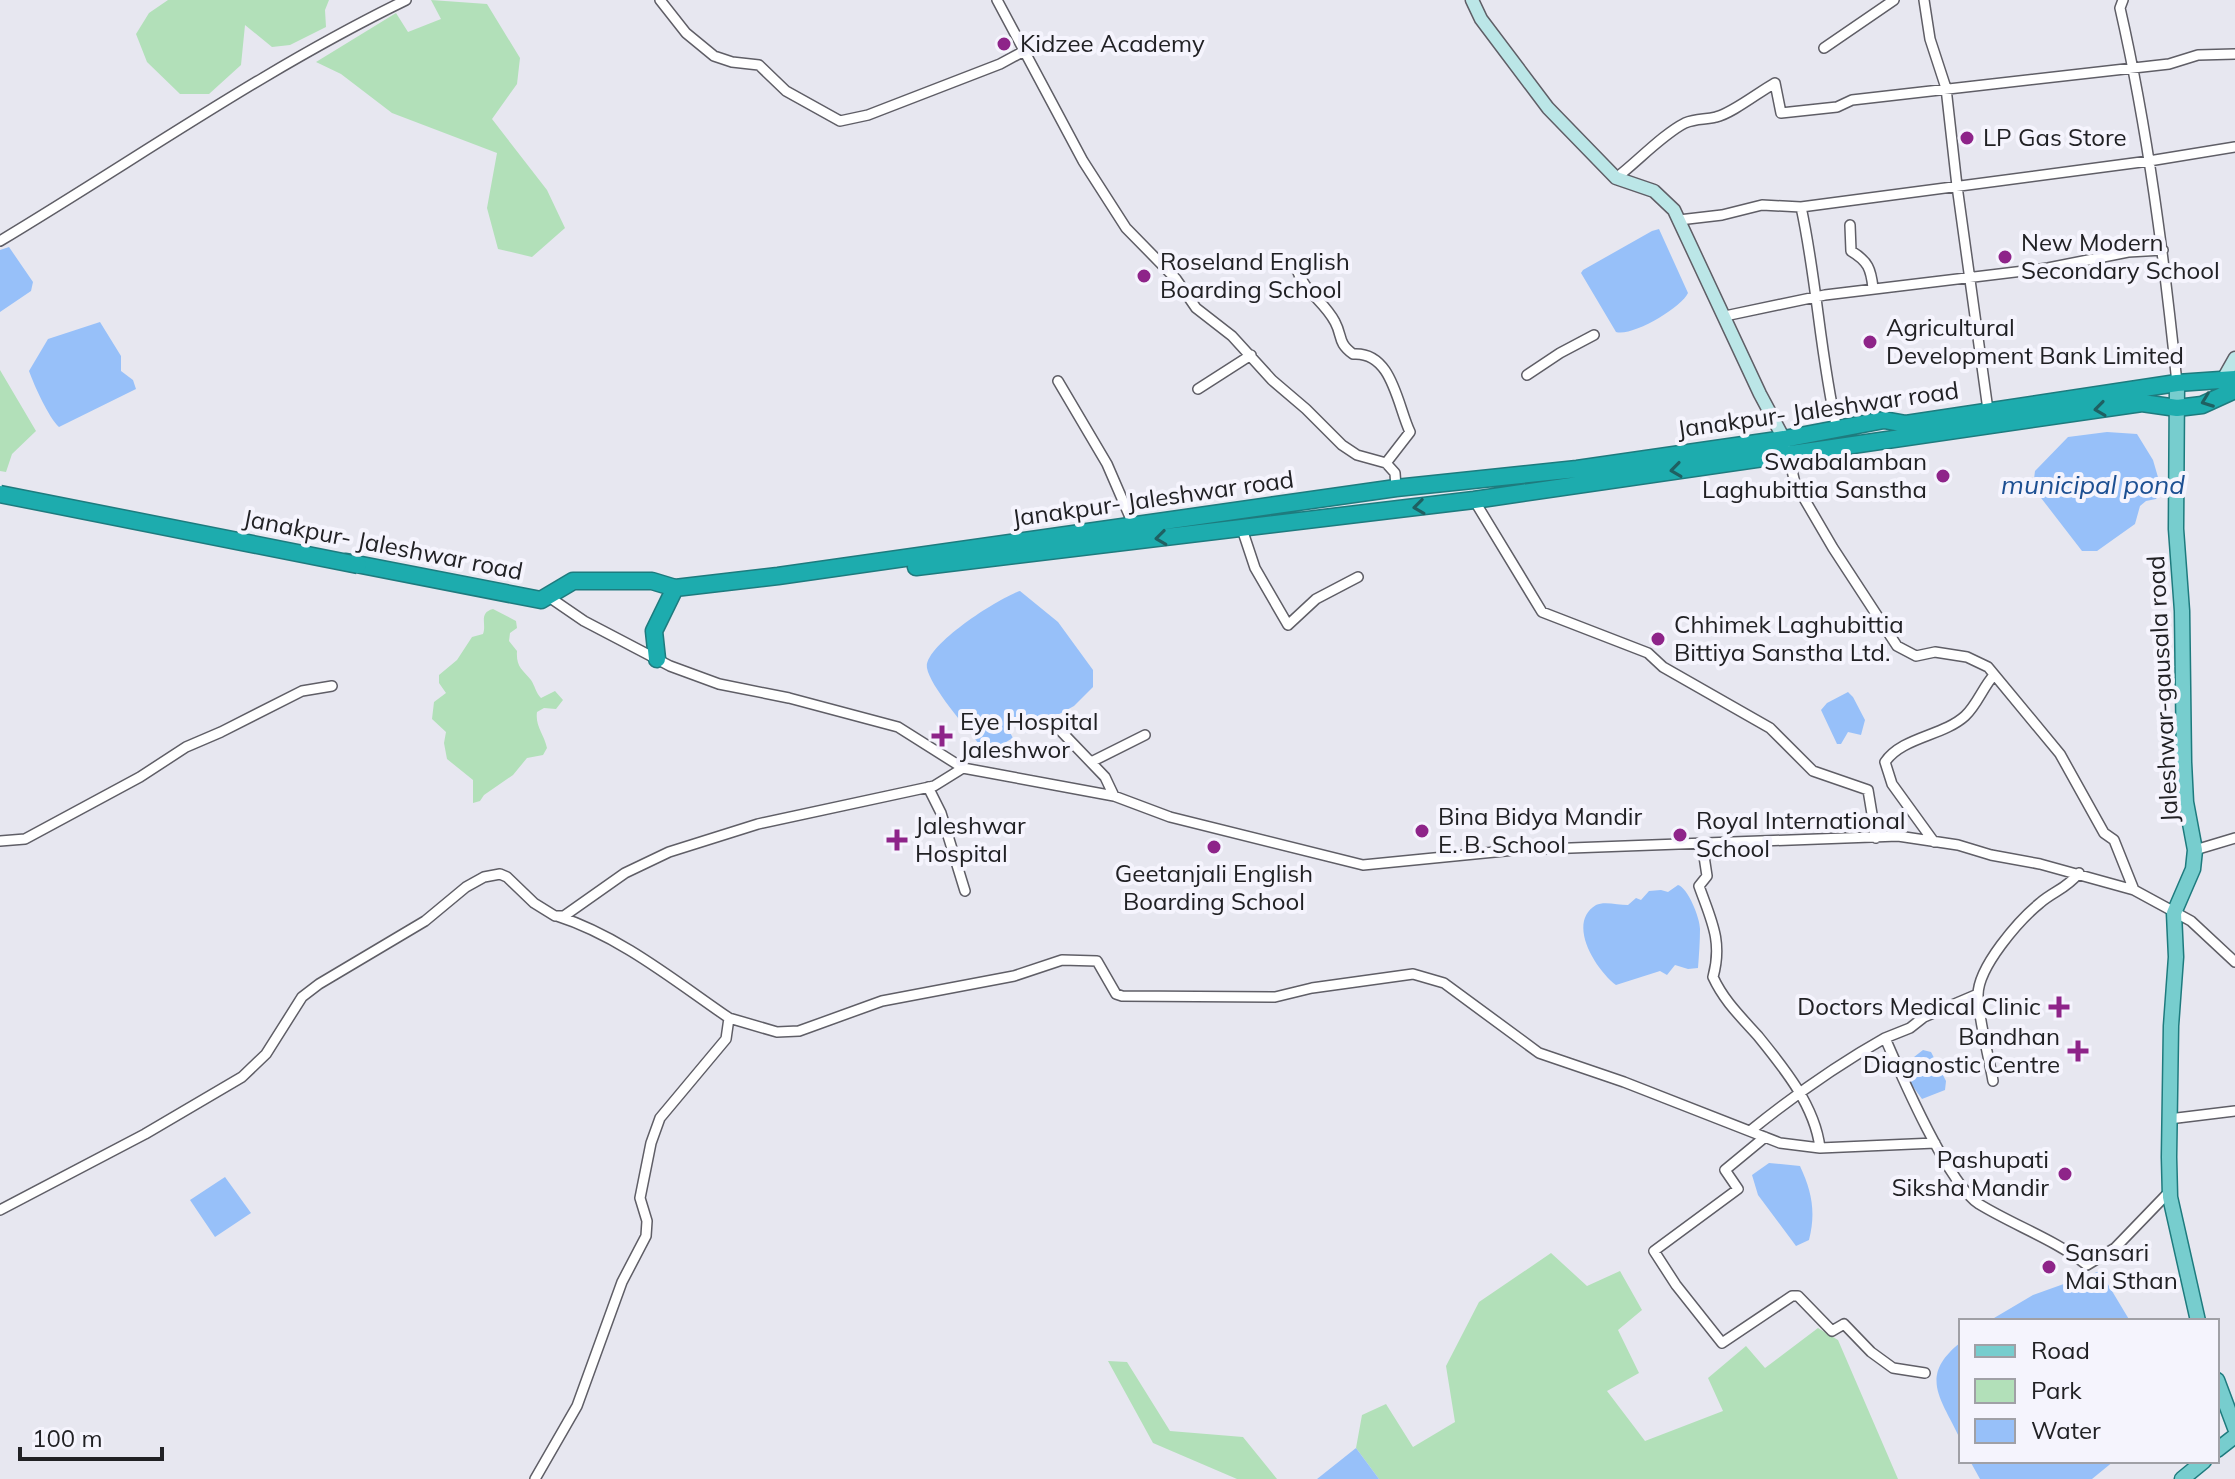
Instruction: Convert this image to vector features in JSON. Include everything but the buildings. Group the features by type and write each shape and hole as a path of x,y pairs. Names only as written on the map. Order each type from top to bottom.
{"highway":[{"name":"Janakpur- Jaleshwar road","path":"0,496 541,600 573,581 652,581 675,588 778,576 1396,488 1786,446 1837,429 1884,420 1906,424 2177,383 2231,383"},
{"path":"778,576 800,583 1474,500 1786,446 2142,403 2177,408 2202,405 2231,383"},
{"name":"Janakpur- Jaleshwar road","path":"0,496 358,565 173,528"},
{"path":"657,659 654,631 675,588"}],"main road":[{"name":"Jaleshwar-gausala road","path":"2177,383 2176,529 2182,611 2184,762 2186,802 2195,850 2193,869 2174,913 2176,957 2169,1119 2170,1191 2198,1319"},
{"path":"2219,1385 2235,1428"},
{"path":"2219,1448 2235,1436"},
{"path":"2182,1479 2202,1463"}],"street":[{"path":"0,241 239,92 352,26 406,0"},
{"path":"660,0 686,33 714,56 759,65 786,91 840,121 882,110 1000,64 1024,51"},
{"path":"997,0 1083,161 1126,228 1176,279 1203,315 1232,336 1272,380 1342,445 1357,455 1386,463 1395,473 1396,488"},
{"path":"1472,0 1481,19 1548,108 1616,178 1654,191 1674,210 1786,446 1795,483 1897,646 1916,656 1935,652 1967,657 1988,667 2060,754 2104,833 2114,840 2134,890"},
{"path":"1824,48 1894,0"},
{"path":"1924,0 1930,39 1946,88 1988,410"},
{"path":"2123,0 2120,8 2134,68 2163,250 2177,383"},
{"path":"1616,178 1682,124 1701,117 1715,118 1737,109 1743,101 1775,83 1781,113 1837,107 1852,100 1946,88 2169,64 2198,55 2235,54"},
{"path":"1679,220 1722,215 1762,205 1801,207 2235,147"},
{"path":"1801,207 1811,252 1837,429"},
{"path":"1850,225 1851,251 1863,258 1871,269 1873,288"},
{"path":"1725,316 1873,288 2048,268 2128,252 2163,250"},
{"path":"1297,270 1300,279 1336,322 1342,346 1353,354 1365,353 1377,358 1384,368 1410,432 1386,463"},
{"path":"1527,375 1594,335"},
{"path":"1198,389 1251,355"},
{"path":"2231,383 2235,358"},
{"path":"1058,381 1107,464 1133,524"},
{"path":"1474,500 1542,612 1648,653 1663,667 1770,728 1813,771 1868,790 1876,838"},
{"path":"1242,529 1255,568 1288,625 1316,599 1358,577"},
{"path":"549,597 584,621 657,659 719,684 789,698 898,727 963,768 1114,796 1170,817 1363,865 1515,850 1898,836 2079,873 2134,890 2191,921 2235,962"},
{"path":"1934,842 1892,784 1885,762 1891,752 1964,717 1994,675"},
{"path":"0,841 25,839 140,777 186,747 302,691 332,686"},
{"path":"1057,727 1105,777 1114,796"},
{"path":"1091,762 1145,735"},
{"path":"555,916 564,916 625,873 669,852 782,817 928,787 963,768"},
{"path":"928,787 941,813 965,891"},
{"path":"2195,850 2235,838"},
{"path":"1702,843 1707,876 1699,886 1714,928 1718,958 1713,977 1722,996 1767,1048 1799,1094 1818,1126 1820,1148"},
{"path":"1993,1081 1978,994 1983,975 2010,933 2041,902 2068,886 2079,873"},
{"path":"0,1210 145,1134 242,1077 266,1054 302,997 425,921 466,887 484,877 500,874 534,903 644,959 729,1018 777,1032 799,1031 882,1001 1014,976 1062,960 1097,961 1116,994 1122,996 1275,997 1312,988 1413,974 1444,983 1539,1053 1624,1082 1780,1143 1820,1148 1935,1143"},
{"path":"1750,1131 1848,1059 1910,1028 1924,1017 1978,994"},
{"path":"535,1479 577,1406 622,1282 646,1236 647,1221 640,1198 651,1143 660,1118 726,1039 729,1018"},
{"path":"1885,1038 1935,1143 1961,1188 1977,1203 2064,1247 2087,1265 2115,1248 2170,1191"},
{"path":"2169,1119 2235,1111"},
{"path":"1765,1137 1725,1170 1738,1189 1654,1251 1676,1285 1722,1343 1792,1296 1798,1296 1832,1331 1844,1324 1871,1352 1893,1368 1925,1373"}],"green space":[{"path":"168,0 329,0 325,10 326,27 290,45 272,47 245,25 241,65 209,94 180,94 147,62 136,34 149,13"},
{"path":"431,0 487,4 520,58 517,84 492,119 547,190 565,228 532,257 498,249 487,208 497,153 392,113 341,74 316,62 396,13 408,32 441,19"},
{"path":"0,370 36,431 12,454 6,472 0,471"},
{"path":"493,609 516,621 517,628 510,633 509,641 517,651 520,667 539,696 541,698 555,691 563,700 556,709 544,708 537,712 537,722 547,748 543,755 527,758 513,775 473,803 473,780 447,759 444,743 446,732 432,719 434,702 446,693 439,683 439,675 457,660 472,637 483,634 484,616"},
{"path":"1551,1253 1587,1286 1620,1271 1642,1310 1618,1330 1639,1373 1607,1391 1645,1441 1723,1411 1708,1378 1746,1346 1765,1368 1818,1328 1838,1340 1898,1479 1379,1479 1356,1448 1362,1415 1386,1404 1413,1447 1455,1422 1446,1366 1479,1302"},
{"path":"1108,1361 1127,1362 1170,1431 1243,1437 1277,1479 1237,1479 1153,1443"}],"water":[{"path":"1659,229 1688,293 1676,306 1655,320 1633,330 1616,332 1581,273"},
{"path":"9,247 33,282 31,291 0,312 0,250"},
{"path":"100,322 121,356 121,371 133,380 136,389 59,427 46,409 29,371 48,339"},
{"name":"municipal pond","path":"2107,432 2137,434 2153,460 2162,491 2156,499 2140,506 2135,524 2097,551 2082,551 2038,494 2035,471 2068,437"},
{"path":"1020,591 1058,622 1093,670 1093,687 1074,706 1024,733 1018,724 1008,729 1013,738 997,746 985,747 967,729 935,685 927,668 929,659 964,624 996,602"},
{"path":"1848,692 1865,720 1861,735 1848,732 1841,744 1837,744 1821,710 1827,703"},
{"path":"1678,885 1696,911 1700,938 1698,968 1675,965 1667,975 1660,971 1616,985 1600,969 1587,946 1584,923 1587,913 1599,904 1628,905 1636,898 1641,900 1649,891 1668,892"},
{"path":"1923,1050 1931,1052 1946,1081 1945,1090 1922,1099 1903,1073 1905,1064"},
{"path":"1769,1163 1800,1166 1807,1185 1812,1202 1811,1230 1809,1240 1796,1246 1758,1195 1752,1175"},
{"path":"225,1177 251,1213 215,1237 190,1200"},
{"path":"2100,1271 2129,1319 1992,1319 2033,1295"},
{"path":"1959,1344 1959,1437 1937,1389 1940,1366"},
{"path":"1356,1448 1379,1479 1317,1479"},
{"path":"1971,1463 2112,1463 2092,1479 1980,1479"}],"place":[{"name":"Kidzee Academy","path":"1004,44"},
{"name":"LP Gas Store","path":"1967,138"},
{"name":"New Modern Secondary School","path":"2005,257"},
{"name":"Roseland English Boarding School","path":"1144,276"},
{"name":"Agricultural Development Bank Limited","path":"1870,342"},
{"name":"Swabalamban Laghubittia Sanstha","path":"1943,476"},
{"name":"Chhimek Laghubittia Bittiya Sanstha Ltd.","path":"1658,639"},
{"name":"Eye Hospital Jaleshwor","path":"942,736"},
{"name":"Bina Bidya Mandir E. B. School","path":"1422,831"},
{"name":"Royal International School","path":"1680,835"},
{"name":"Jaleshwar Hospital","path":"897,840"},
{"name":"Geetanjali English Boarding School","path":"1214,847"},
{"name":"Doctors Medical Clinic","path":"2059,1007"},
{"name":"Bandhan Diagnostic Centre","path":"2078,1051"},
{"name":"Pashupati Siksha Mandir","path":"2065,1174"},
{"name":"Sansari Mai Sthan","path":"2049,1267"}]}
